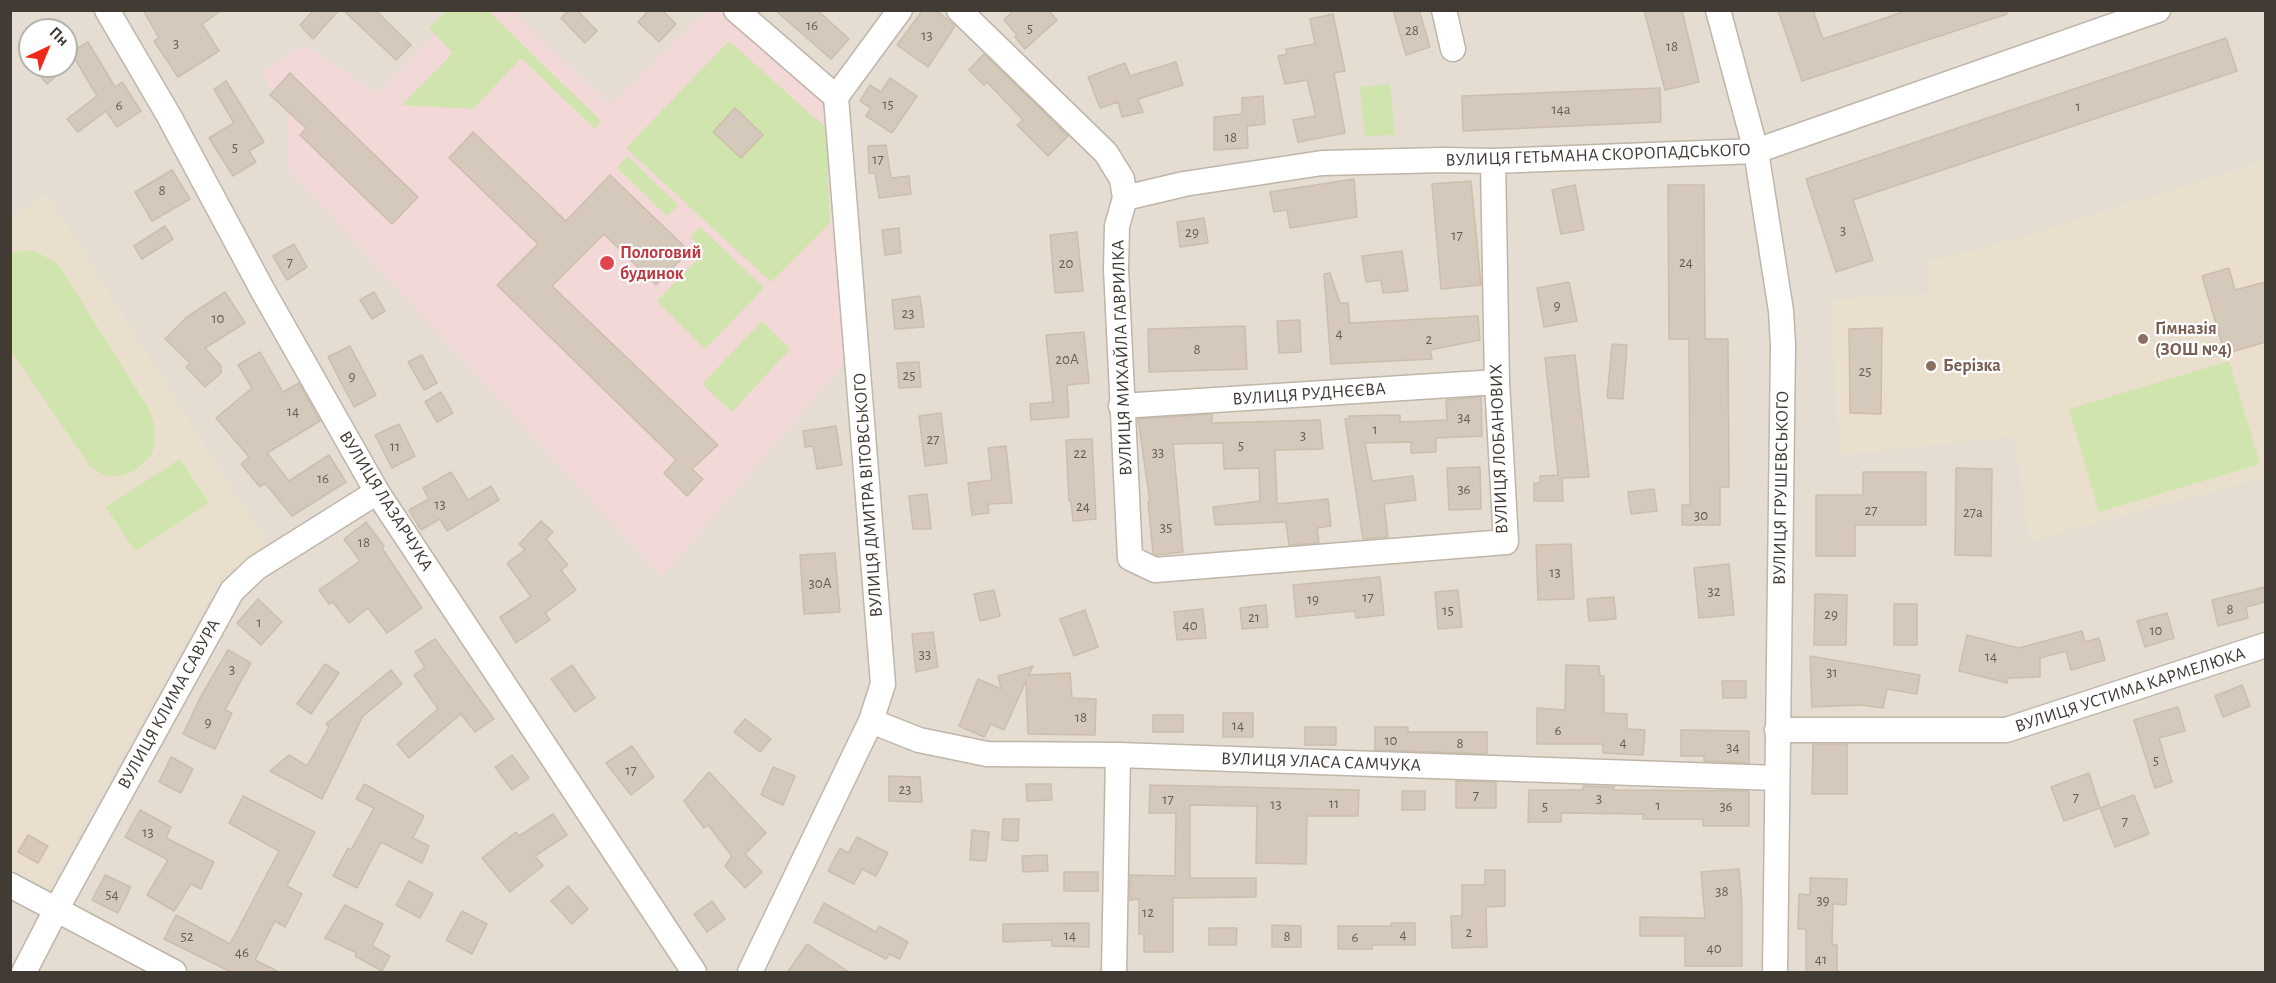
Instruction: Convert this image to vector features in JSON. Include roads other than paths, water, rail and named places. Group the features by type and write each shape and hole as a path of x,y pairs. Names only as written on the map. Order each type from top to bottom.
{"street":[{"name":"ВУЛИЦЯ ЛАЗАРЧУКА","path":"107,10 170,116 263,291 377,492 694,972"},
{"path":"736,10 836,97 900,10"},
{"path":"960,10 1106,153 1122,178 1125,198"},
{"path":"1444,10 1453,49"},
{"name":"ВУЛИЦЯ ГРУШЕВСЬКОГО","path":"1718,10 1756,151 1773,254 1783,345 1775,972"},
{"name":"ВУЛИЦЯ ГЕТЬМАНА СКОРОПАДСЬКОГО","path":"1125,198 1184,184 1322,163 1493,161 1756,151 2158,10"},
{"name":"ВУЛИЦЯ ДМИТРА ВІТОВСЬКОГО","path":"750,972 871,720 883,684 836,97"},
{"name":"ВУЛИЦЯ ЛОБАНОВИХ","path":"1130,558 1155,570 1506,542 1497,382 1493,161"},
{"name":"ВУЛИЦЯ МИХАЙЛА ГАВРИЛКА","path":"1125,198 1117,226 1116,269 1130,558"},
{"name":"ВУЛИЦЯ РУДНЄЄВА","path":"1121,406 1497,382"},
{"name":"ВУЛИЦЯ КЛИМА САВУРА","path":"24,972 232,591 255,568 377,492"},
{"name":"ВУЛИЦЯ УСТИМА КАРМЕЛЮКА","path":"1777,730 2006,730 2265,645"},
{"name":"ВУЛИЦЯ УЛАСА САМЧУКА","path":"871,720 919,740 987,754 1118,755 1777,778"},
{"path":"1114,972 1118,755"},
{"path":"10,885 174,972"}],"place":[{"name":"Пологовий будинок","path":"607,263"},
{"name":"Гімназія (ЗОШ №4)","path":"2143,339"},
{"name":"Берізка","path":"1931,366"}]}
